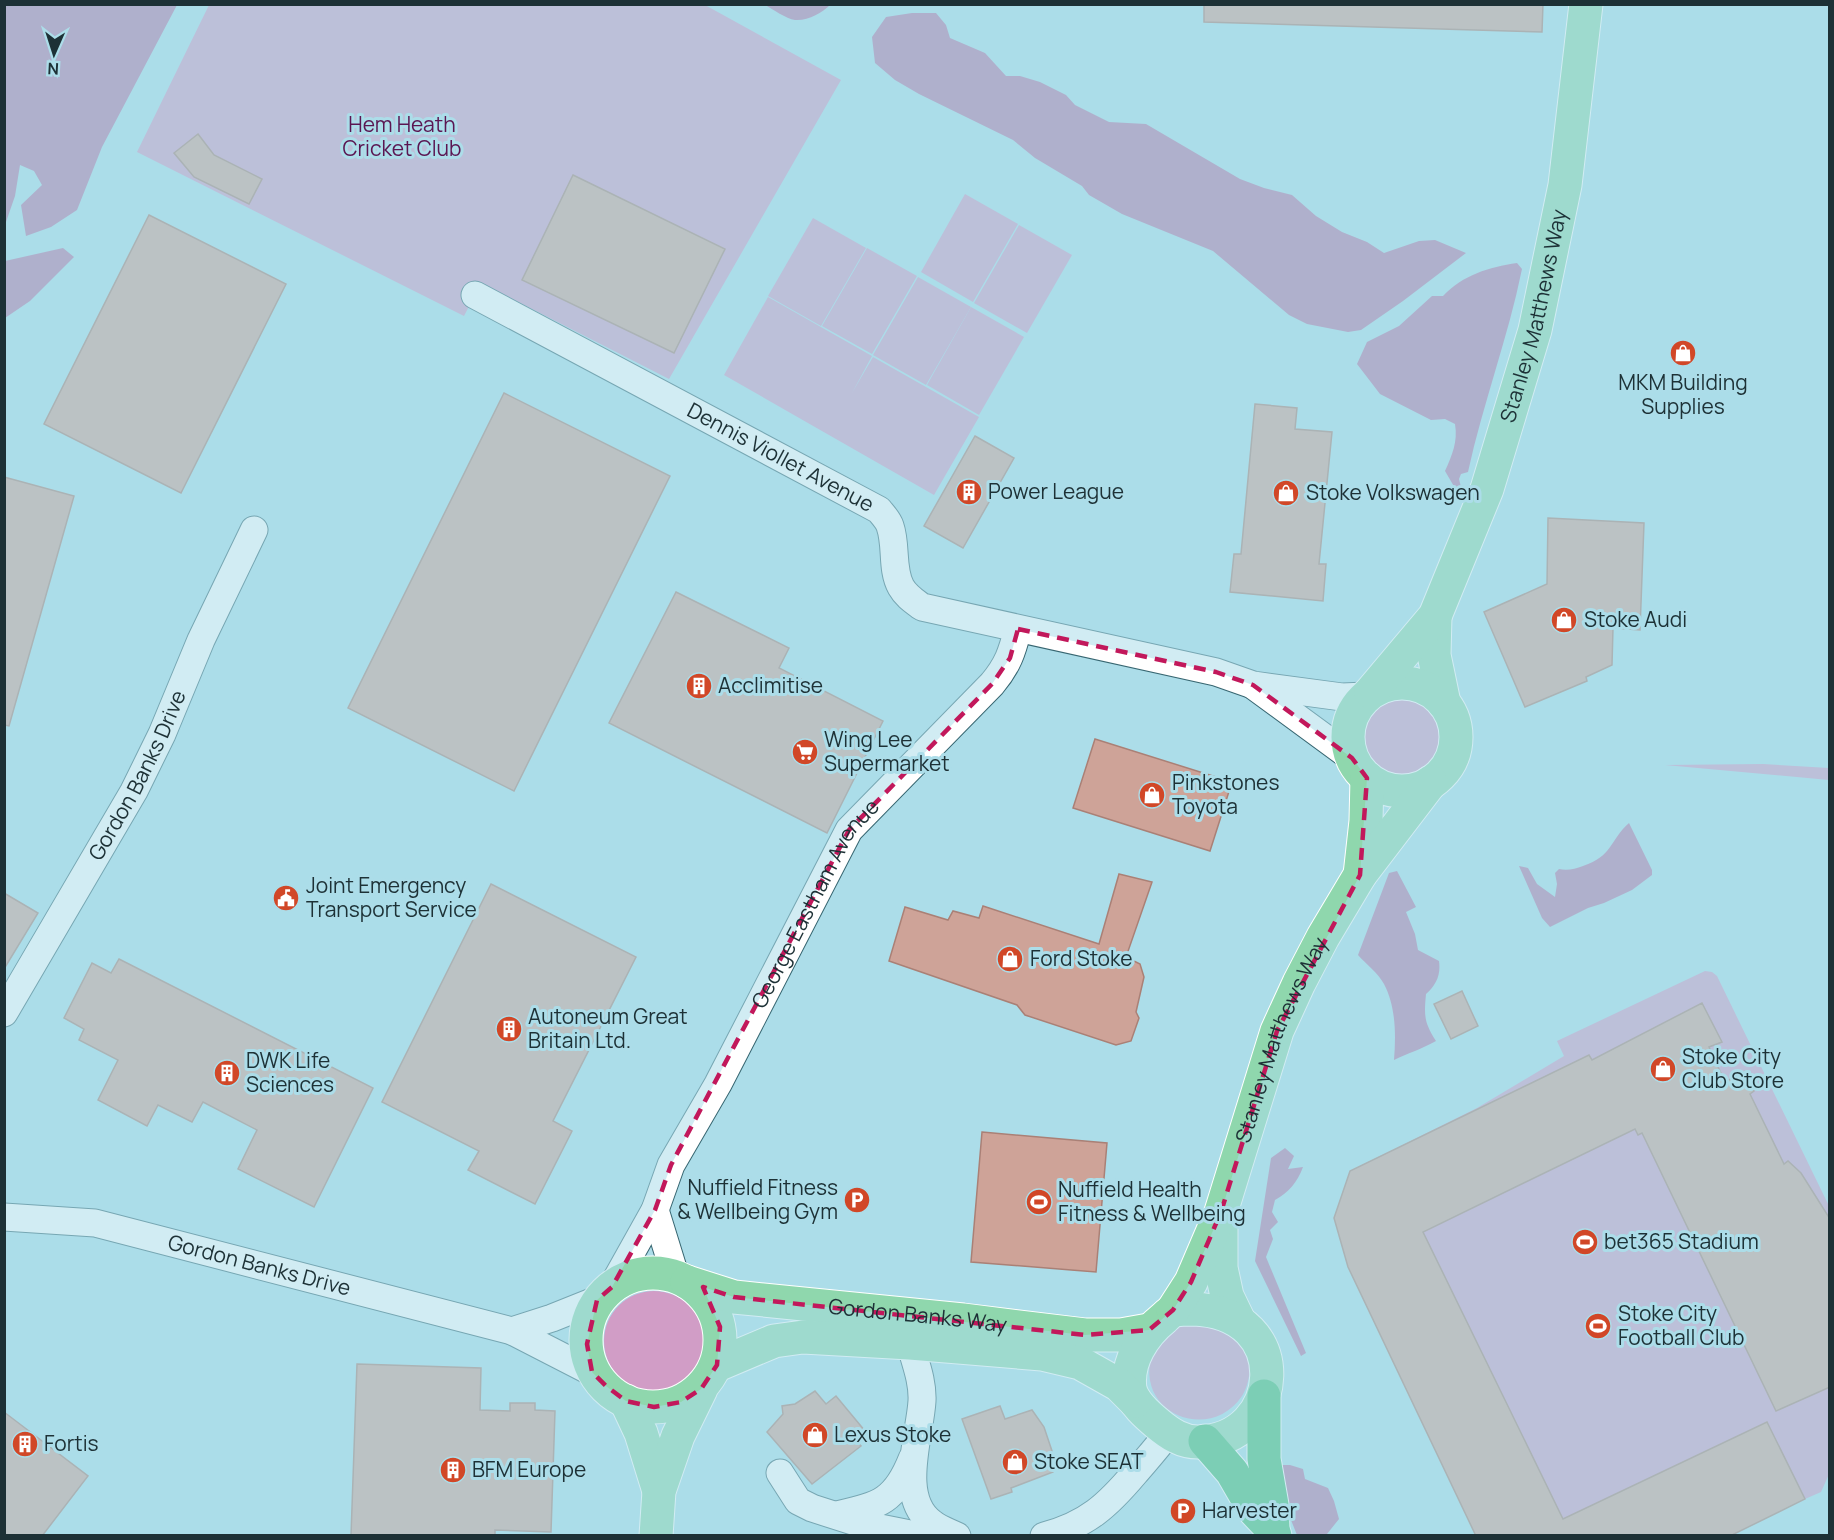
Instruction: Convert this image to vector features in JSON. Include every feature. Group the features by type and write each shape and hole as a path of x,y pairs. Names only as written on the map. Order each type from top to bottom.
{"highway":[{"path":"1264,1396 1264,1459 1272,1504 1274,1533"},
{"path":"1205,1441 1224,1461 1254,1510 1274,1533"}],"main road":[{"name":"Stanley Matthews Way","path":"1368,694 1435,616 1487,489 1534,330 1565,185 1586,4"},
{"name":"Stanley Matthews Way","path":"1435,616 1434,655 1444,703"},
{"path":"1408,683 1423,687 1444,703 1452,716 1456,735 1452,758 1441,774 1417,789 1400,791 1381,787 1359,768 1348,745 1348,732 1355,710 1368,694 1383,686 1408,683"},
{"name":"Stanley Matthews Way","path":"1359,768 1366,821 1360,875"},
{"name":"Stanley Matthews Way","path":"1161,1320 1191,1282 1221,1212 1277,1031 1323,937 1360,875 1431,782"},
{"name":"Stanley Matthews Way","path":"1221,1212 1221,1268 1227,1296 1239,1321"},
{"path":"656,1536 659,1491 678,1436 709,1377 721,1346 720,1327 710,1304 681,1280 654,1274 631,1278 604,1294 589,1320 587,1344 592,1372 606,1386 626,1401 654,1407 681,1402 709,1377"},
{"name":"Gordon Banks Way","path":"681,1280 734,1297 1085,1335 1121,1335 1161,1320"},
{"path":"1207,1309 1239,1321 1259,1340 1267,1366 1264,1396 1242,1427 1217,1440 1197,1442 1168,1433 1135,1401 1130,1380 1134,1358 1161,1320 1207,1309"},
{"name":"Gordon Banks Way","path":"709,1377 774,1341 803,1337 1042,1354 1080,1363 1119,1385 1135,1401"},
{"path":"626,1401 642,1435 659,1491"}],"street":[{"name":"Dennis Viollet Avenue","path":"475,295 879,510 891,531 896,575 901,588 910,599 922,607 1216,672 1253,685 1342,697 1368,694"},
{"name":"Gordon Banks Drive","path":"4,1013 132,796 162,734 201,640 254,530"},
{"name":"George Eastham Avenue","path":"604,1294 655,1210 671,1166 718,1084 849,830 992,684 1010,658 1018,629"},
{"name":"Dennis Viollet Avenue","path":"1253,685 1359,768"},
{"path":"655,1210 681,1280"},
{"name":"Gordon Banks Drive","path":"4,1217 95,1223 512,1330 592,1372"},
{"path":"512,1330 552,1318 604,1294"},
{"path":"837,1515 883,1502 897,1489 906,1475 912,1458 922,1402 922,1386 909,1343"},
{"path":"1044,1536 1057,1532 1100,1510 1115,1497 1168,1433"},
{"path":"912,1458 917,1507 933,1524 957,1536"},
{"path":"780,1473 798,1501 812,1508 865,1525 920,1536"}],"highlighted area":[{"path":"1018,629 1216,672 1253,685 1352,758 1367,778 1360,875 1277,1031 1221,1212 1191,1282 1173,1310 1149,1330 1085,1335 734,1297 703,1287 720,1327 717,1365 701,1389 681,1402 654,1407 626,1401 592,1372 587,1344 597,1300 612,1287 655,1210 671,1165 849,830 992,684 1010,658"}],"green space":[{"name":"Hem Heath Cricket Club","path":"209,5 705,5 841,80 669,379 481,283 464,316 137,152"},
{"path":"965,194 1018,224 973,302 921,272"},
{"path":"813,218 866,248 821,326 768,296"},
{"path":"1019,225 1072,255 1027,333 974,303"},
{"path":"867,248 917,276 872,354 822,326"},
{"path":"918,277 971,307 926,385 873,355"},
{"path":"768,297 872,356 852,393 873,357 979,417 934,495 724,375"},
{"path":"971,307 1024,337 979,415 927,385"},
{"path":"1393,697 1409,697 1425,704 1436,715 1443,731 1440,755 1431,769 1409,781 1393,781 1377,774 1366,763 1359,747 1359,731 1366,715 1377,704"},
{"path":"1763,764 1829,768 1829,780 1665,765"},
{"name":"bet365 Stadium","path":"1705,971 1717,976 1829,1206 1830,1472 1821,1492 1805,1499 1476,1535 1348,1267 1334,1218 1350,1171 1477,1108 1564,1056 1557,1041"},
{"path":"654,1291 682,1299 696,1313 704,1341 696,1369 682,1383 654,1391 626,1383 612,1369 604,1341 612,1313 626,1299"},
{"path":"1189,1321 1233,1333 1244,1350 1250,1370 1242,1396 1229,1410 1214,1417 1197,1420 1167,1409 1156,1397 1150,1381 1150,1362 1155,1349 1170,1332"}],"shaded area":[{"path":"5,4 177,5 102,147 77,210 51,227 26,236 21,205 42,185 34,171 20,165 15,196 6,222 5,238"},
{"path":"765,5 830,5 814,16 795,20"},
{"path":"912,13 936,13 946,25 950,38 985,53 1006,76 1020,76 1040,82 1066,95 1075,105 1109,122 1146,124 1240,179 1292,195 1316,216 1384,253 1419,241 1435,240 1466,253 1361,330 1348,332 1307,324 1289,315 1213,251 1122,214 1089,195 1082,186 1035,158 1013,140 895,80 875,63 872,37 886,17"},
{"path":"63,248 74,257 30,301 5,318 5,261"},
{"path":"1517,263 1522,269 1516,295 1468,472 1461,474 1459,479 1463,495 1459,495 1445,471 1455,443 1455,424 1445,419 1431,420 1380,394 1357,364 1367,342 1399,326 1432,296 1443,296 1459,283 1477,273"},
{"path":"1629,823 1652,870 1652,875 1632,890 1550,927 1542,918 1519,866 1528,868 1537,884 1555,897 1557,884 1555,873 1559,869 1577,868 1600,858"},
{"path":"1397,871 1416,907 1406,912 1415,934 1418,950 1439,961 1439,971 1433,987 1426,994 1425,1008 1427,1024 1436,1041 1394,1060 1394,1021 1388,993 1379,976 1358,955 1389,873"},
{"path":"1285,1148 1294,1156 1288,1169 1303,1167 1292,1186 1275,1200 1272,1212 1278,1222 1270,1230 1273,1239 1266,1257 1306,1353 1301,1356 1255,1261 1271,1158"},
{"path":"1280,1465 1303,1469 1305,1479 1328,1488 1339,1519 1327,1534 1297,1535 1289,1515"}],"building":[{"path":"1204,4 1543,4 1542,32 1204,22"},
{"path":"198,134 214,155 262,179 249,204 194,177 174,153"},
{"path":"573,175 725,249 674,353 522,280"},
{"path":"149,215 286,284 181,493 44,424"},
{"path":"504,393 670,476 514,791 348,708"},
{"name":"Stoke Volkswagen","path":"1255,404 1297,408 1295,429 1332,432 1319,564 1326,564 1323,601 1230,592 1234,554 1241,554"},
{"name":"Power League","path":"975,436 1014,458 963,548 924,526"},
{"path":"4,477 74,496 9,726 4,725"},
{"name":"Stoke Audi","path":"1548,518 1644,523 1640,630 1613,628 1612,665 1586,677 1587,681 1525,707 1484,612 1547,584"},
{"path":"676,592 789,648 779,668 883,721 827,833 609,723"},
{"name":"Pinkstones Toyota","path":"1095,739 1232,782 1210,851 1073,808"},
{"name":"Ford Stoke","path":"1119,874 1152,882 1126,957 1140,964 1144,977 1136,1012 1139,1018 1131,1041 1116,1045 1025,1015 1017,1005 889,961 905,907 948,920 953,911 979,918 983,906 1099,944"},
{"name":"Autoneum Great Britain Ltd.","path":"491,884 636,957 553,1121 572,1131 535,1204 468,1170 479,1151 382,1102"},
{"path":"4,893 38,913 4,969"},
{"name":"DWK Life Sciences","path":"119,959 373,1088 314,1207 238,1169 257,1130 203,1102 192,1122 158,1105 147,1126 98,1100 118,1060 79,1040 84,1029 64,1018 92,963 111,973"},
{"path":"1462,991 1478,1026 1451,1039 1434,1004"},
{"path":"1702,1003 1722,1042 1709,1047 1725,1082 1745,1071 1754,1091 1750,1094 1784,1164 1788,1161 1801,1173 1830,1219 1830,1387 1776,1411 1642,1133 1638,1135 1635,1129 1423,1232 1563,1519 1767,1422 1805,1499 1730,1536 1476,1536 1348,1267 1334,1218 1350,1171 1589,1055 1592,1060"},
{"name":"Nuffield Health Fitness & Wellbeing","path":"982,1132 1107,1143 1096,1272 971,1262"},
{"name":"BFM Europe","path":"357,1364 481,1368 480,1410 510,1411 510,1403 535,1403 535,1410 555,1411 551,1532 495,1530 495,1536 351,1536"},
{"name":"Lexus Stoke","path":"815,1391 826,1404 836,1396 865,1431 855,1439 861,1446 812,1484 767,1432 783,1414 782,1406 795,1404"},
{"name":"Stoke SEAT","path":"1000,1406 1005,1419 1032,1410 1044,1427 1052,1451 1053,1472 1011,1488 1012,1492 991,1499 962,1419"},
{"name":"Fortis","path":"4,1412 88,1476 42,1536 4,1536"}],"place":[{"name":"MKM Building Supplies","path":"1683,353"},
{"name":"Power League","path":"969,492"},
{"name":"Stoke Volkswagen","path":"1286,493"},
{"name":"Stoke Audi","path":"1564,620"},
{"name":"Acclimitise","path":"699,686"},
{"name":"Wing Lee Supermarket","path":"805,752"},
{"name":"Pinkstones Toyota","path":"1152,795"},
{"name":"Joint Emergency Transport Service","path":"286,898"},
{"name":"Ford Stoke","path":"1010,959"},
{"name":"Autoneum Great Britain Ltd.","path":"509,1029"},
{"name":"Stoke City Club Store","path":"1663,1069"},
{"name":"DWK Life Sciences","path":"227,1073"},
{"name":"Nuffield Fitness & Wellbeing Gym","path":"857,1200"},
{"name":"Nuffield Health Fitness & Wellbeing","path":"1039,1202"},
{"name":"bet365 Stadium","path":"1585,1242"},
{"name":"Stoke City Football Club","path":"1598,1326"},
{"name":"Lexus Stoke","path":"815,1435"},
{"name":"Fortis","path":"25,1444"},
{"name":"Stoke SEAT","path":"1015,1462"},
{"name":"BFM Europe","path":"453,1470"},
{"name":"Harvester","path":"1183,1511"}]}
